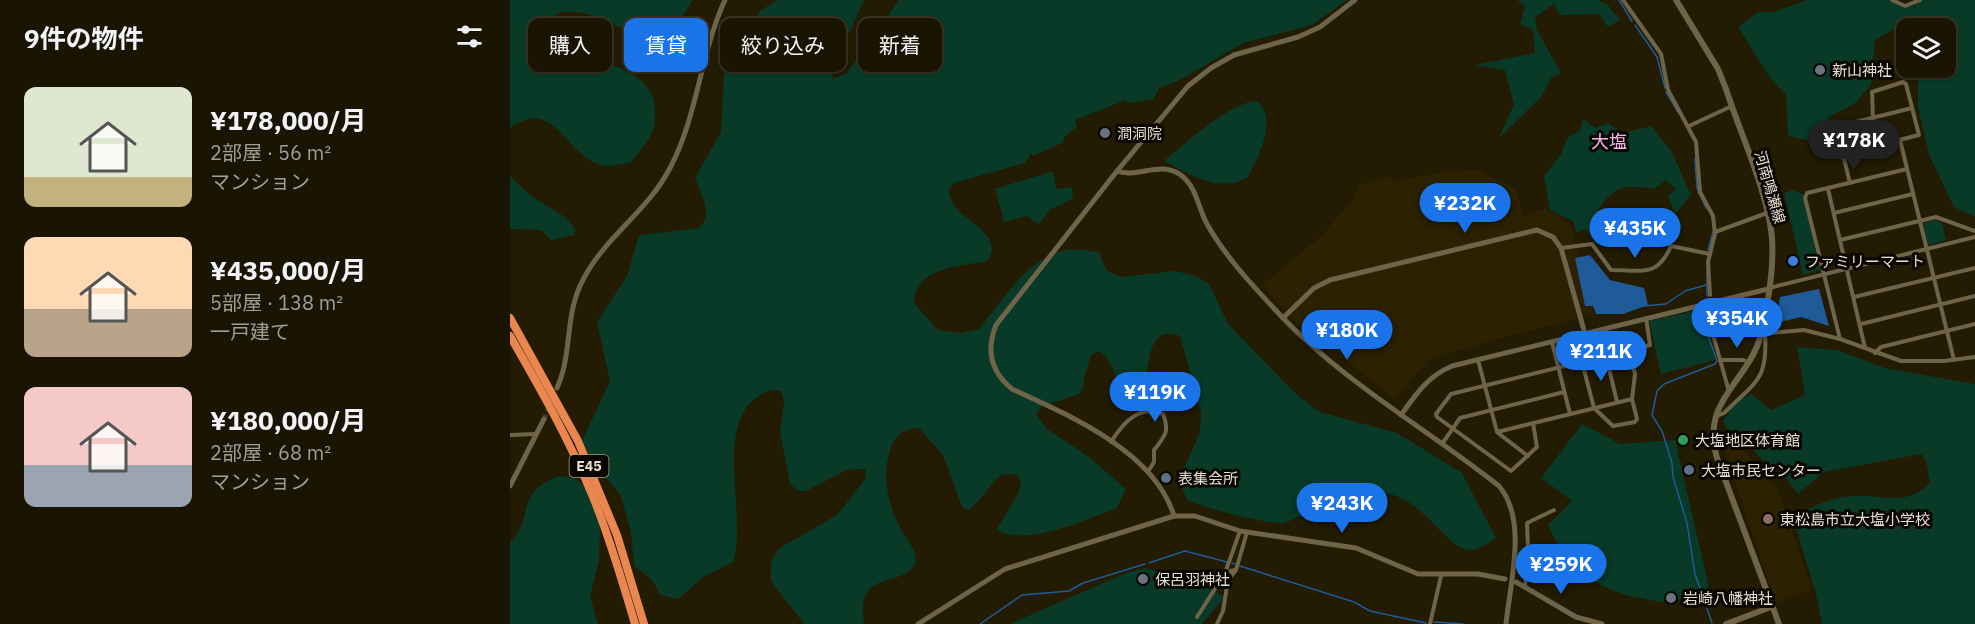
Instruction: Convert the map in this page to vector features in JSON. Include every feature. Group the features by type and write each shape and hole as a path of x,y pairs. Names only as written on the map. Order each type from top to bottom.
{"highway":[{"name":"E45","path":"510,318 578,441 617,535 644,624"},
{"name":"E45","path":"510,336 546,400 592,496 609,538 635,624"}],"main road":[{"name":"河南鳴瀬線","path":"1676,0 1718,69 1767,213 1772,254 1763,334 1748,362 1728,388 1714,416 1713,440 1717,458 1779,624"},
{"path":"1726,624 1772,607"}],"street":[{"path":"557,388 567,359 572,308 580,285 606,244 647,203 671,166 692,115 710,35 725,0"},
{"path":"1174,516 1162,487 1149,470 1058,409 1012,389 998,375 990,351 996,325 1178,97 1211,68 1248,50 1308,33 1355,0"},
{"path":"1623,0 1661,54 1668,90 1696,142 1700,192 1713,216 1715,232 1710,254 1710,295"},
{"path":"1892,0 1905,6 1920,0"},
{"path":"1843,154 1918,135 1906,84 1903,82 1876,88 1872,92 1873,119"},
{"path":"1689,126 1731,106"},
{"path":"1850,183 1837,130 1840,126 1912,108"},
{"path":"1900,140 1954,360"},
{"path":"1117,171 1125,174 1158,168 1182,176 1193,190 1206,223 1218,240 1250,283 1283,318 1334,365 1499,486 1510,501 1516,521 1506,624"},
{"path":"1840,339 1805,198 1807,193 1907,169"},
{"path":"1828,189 1865,349"},
{"path":"1834,213 1913,194"},
{"path":"1715,232 1767,213"},
{"path":"1840,240 1936,217 1975,231"},
{"path":"1283,318 1314,288 1338,277 1528,230 1545,232 1553,237 1561,248 1585,334"},
{"path":"1401,415 1431,377 1452,366 1975,237"},
{"path":"1561,248 1592,244 1611,270 1654,270 1665,261 1671,246 1710,254"},
{"path":"1854,297 1975,268"},
{"path":"1861,324 1975,296"},
{"path":"1712,311 1712,331 1728,388"},
{"path":"1533,423 1538,444 1510,471 1436,414 1448,396 1650,345 1646,318"},
{"path":"1875,353 1881,347 1975,324"},
{"path":"1714,416 1724,413 1762,376 1767,354 1763,334 1804,330 1840,339 1901,361 1954,360 1975,357"},
{"path":"1552,342 1570,414"},
{"path":"1582,362 1594,408 1613,426 1626,425 1635,422 1636,419 1632,399 1635,374 1629,350"},
{"path":"1606,356 1617,402"},
{"path":"1478,360 1497,432 1528,456"},
{"path":"1720,360 1748,362"},
{"path":"1441,444 1460,418 1564,392"},
{"path":"1497,432 1632,399"},
{"path":"1111,443 1123,424 1138,414 1153,409 1163,414 1168,430 1165,439 1154,450 1154,462 1149,470"},
{"path":"510,486 544,419"},
{"path":"510,435 536,435"},
{"path":"1525,586 1527,523 1554,510"},
{"path":"918,624 1005,568 1174,516 1195,516 1240,531 1356,548 1408,571 1441,576 1478,574 1505,579"},
{"path":"1197,617 1226,570 1240,531"},
{"path":"1217,624 1223,611 1228,580 1236,570 1247,532"},
{"path":"1211,575 1226,570 1236,570"},
{"path":"1430,624 1441,576"},
{"path":"1516,582 1576,617 1602,624"}],"shaded area":[{"path":"1478,170 1516,189 1523,216 1545,208 1571,224 1594,314 1428,360 1395,399 1294,321 1262,285 1321,236 1349,205 1360,184 1392,176 1394,182 1442,172"},
{"name":"東松島市立大塩小学校","path":"1730,435 1778,489 1812,590 1776,603 1720,438"}],"green space":[{"path":"510,0 693,0 681,18 624,18 624,30 612,24 612,18 599,18 580,12 558,13 554,18 528,18 528,72 612,72 612,65 631,73 646,85 654,102 654,127 648,140 632,162 611,166 591,161 546,121 524,120 510,128"},
{"path":"777,0 864,0 846,40 846,18 755,18 760,11"},
{"path":"899,0 1347,0 1312,25 1243,43 1180,80 1159,88 1154,99 1128,103 1126,100 1075,120 1077,127 1065,136 1062,143 1033,156 1031,153 1025,163 954,183 948,190 952,202 988,237 991,252 987,261 952,267 931,275 917,291 914,303 938,330 961,333 979,329 1027,271 1052,255 1070,249 1099,252 1106,270 1121,277 1175,271 1196,276 1209,284 1228,324 1296,394 1320,412 1397,433 1462,473 1496,538 1478,548 1471,550 1462,548 1409,503 1396,496 1381,493 1362,494 1343,499 1281,523 1233,515 1187,500 1179,479 1200,432 1201,412 1180,336 1168,334 1160,337 1154,343 1142,397 1126,400 1112,367 1099,351 1091,355 1083,389 1079,394 1041,407 1036,414 1047,429 1088,456 1126,489 1117,508 1056,530 1022,536 1008,534 997,529 1018,494 1021,481 1016,474 1001,475 969,510 962,507 943,455 919,428 905,431 898,436 888,458 887,489 892,509 913,549 916,563 909,571 881,582 866,594 863,606 864,624 804,624 771,581 771,562 778,549 837,515 866,478 865,469 847,470 806,491 798,491 790,484 780,432 784,401 781,391 762,394 744,412 737,430 734,475 737,543 733,562 702,578 678,599 661,595 651,579 634,566 631,532 620,494 579,447 610,381 597,322 627,276 639,235 699,228 706,217 705,204 695,178 721,132 725,72 832,72 833,79 847,73 858,58 858,72 942,72 942,18 886,18"},
{"path":"1517,0 1597,0 1607,4 1620,20 1608,27 1599,14 1560,15 1554,4 1535,17 1537,30 1561,73 1551,78 1542,96 1499,138 1514,104 1505,70 1475,65 1535,53 1533,30 1520,24 1525,6"},
{"path":"1807,0 1890,0 1915,7 1914,0 1975,0 1975,217 1954,207 1929,155 1918,107 1918,78 1956,78 1956,18 1896,18 1896,28 1875,40 1871,85 1854,104 1829,117 1815,142 1788,136 1786,95 1770,78 1738,27 1758,12 1774,12"},
{"path":"1257,101 1266,118 1266,128 1261,149 1248,177 1238,182 1216,183 1195,177 1164,161 1222,116 1235,108"},
{"path":"1583,119 1595,128 1608,123 1623,133 1651,126 1672,152 1691,195 1675,214 1668,196 1675,189 1666,180 1654,189 1628,187 1610,195 1598,210 1618,233 1596,242 1585,229 1576,233 1574,222 1550,210 1544,176 1561,154 1568,137 1580,131"},
{"path":"1053,171 1056,189 1072,187 1073,199 1051,209 1039,224 1027,216 1004,222 995,189"},
{"path":"510,176 531,196 565,217 575,228 574,235 551,240 541,230 510,229"},
{"path":"1793,190 1803,194 1820,270 1803,275 1784,193"},
{"path":"1936,220 1942,223 1946,240 1928,245 1923,223"},
{"path":"1704,309 1715,360 1661,374 1649,321"},
{"path":"1797,347 1837,350 1885,368 1975,384 1975,624 1822,624 1816,594 1796,528 1803,512 1837,498 1905,497 1913,495 1930,483 1926,461 1921,454 1824,472 1798,494 1780,470 1764,462 1749,445 1727,429 1723,421 1736,401 1751,394 1771,410 1805,395"},
{"path":"1582,424 1620,444 1675,440 1710,592 1660,602 1625,595 1602,586 1564,558 1548,525 1572,501 1541,478"},
{"path":"559,476 573,478 588,488 600,523 599,561 590,596 598,624 510,624 510,543 518,533 530,498 545,483"},
{"path":"1145,568 1198,582 1225,597 1202,624 1010,624 1126,573"}],"water":[{"path":"1590,255 1610,280 1644,288 1648,305 1623,314 1596,314 1593,306 1585,306 1575,258"},
{"path":"1819,289 1829,326 1801,317 1776,323 1780,297"}],"waterway":[{"path":"1619,0 1632,21"},
{"path":"1635,25 1657,57 1665,88"},
{"path":"1666,92 1678,112"},
{"path":"1695,158 1697,188 1706,208"},
{"path":"1708,250 1713,232"},
{"path":"1707,271 1707,296"},
{"path":"1644,306 1666,304 1685,291 1706,285"},
{"path":"1708,312 1707,332 1717,361 1715,364 1664,384 1657,391 1652,415 1662,431 1672,463 1673,477 1687,523 1695,574 1712,623"},
{"path":"1149,563 1185,551 1227,562"},
{"path":"980,624 1022,595 1069,591 1083,583 1145,564"},
{"path":"1240,566 1354,602 1370,611 1426,623"},
{"path":"1434,622 1463,624"}],"tunnel":[{"path":"544,419 554,395"}],"place":[{"name":"新山神社","path":"1820,70"},
{"name":"澗洞院","path":"1105,133"},
{"name":"ファミリーマート","path":"1793,261"},
{"name":"大塩地区体育館","path":"1683,440"},
{"name":"大塩市民センター","path":"1689,470"},
{"name":"表集会所","path":"1166,478"},
{"name":"東松島市立大塩小学校","path":"1768,519"},
{"name":"保呂羽神社","path":"1143,579"},
{"name":"岩崎八幡神社","path":"1671,598"}],"district":[{"name":"大塩","path":"1609,141"}]}
